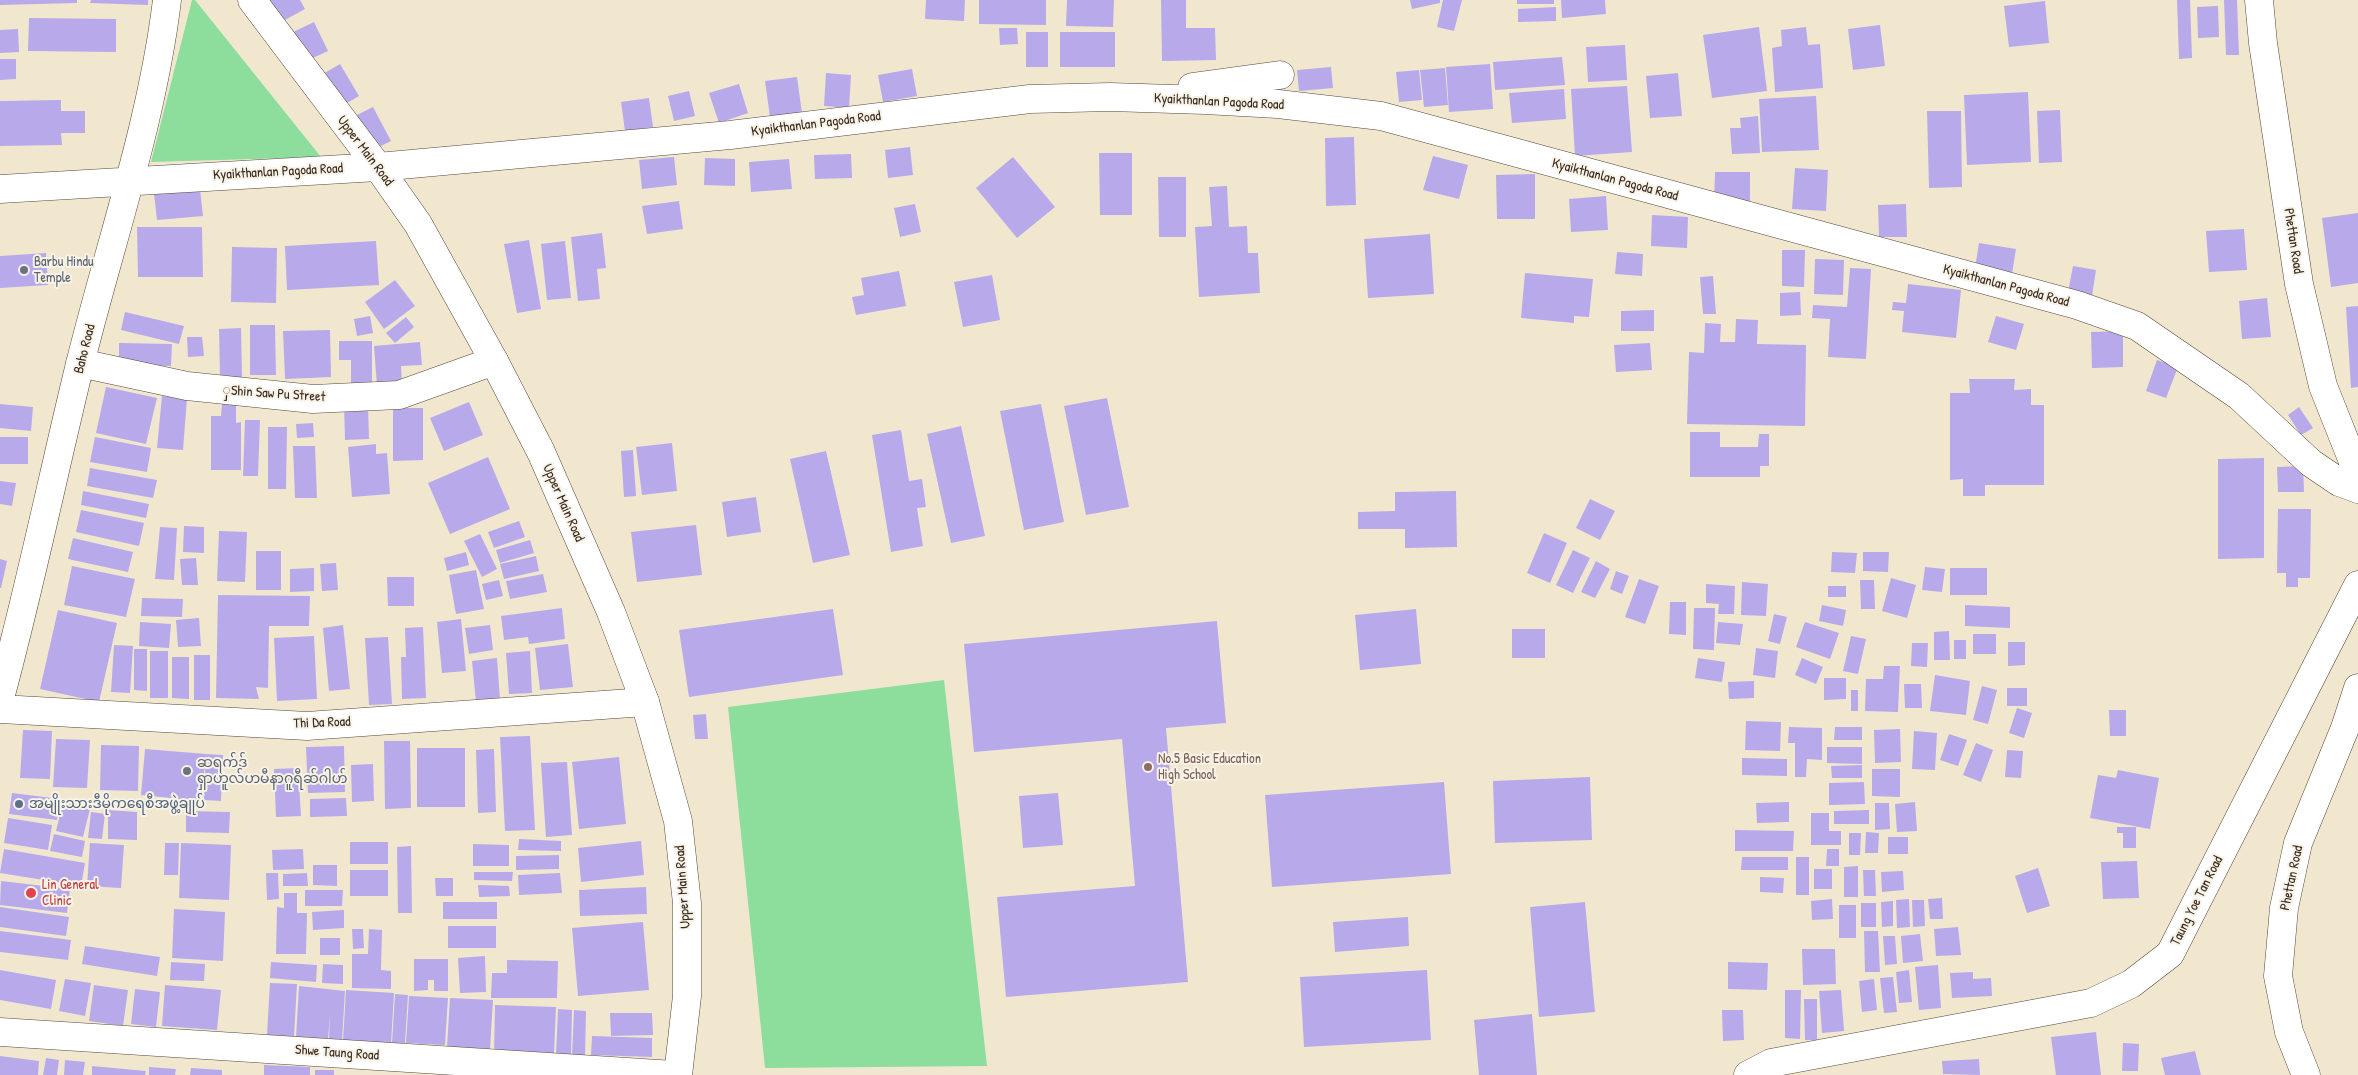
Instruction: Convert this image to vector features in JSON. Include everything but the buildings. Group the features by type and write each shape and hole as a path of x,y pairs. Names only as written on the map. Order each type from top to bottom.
{"street":[{"name":"Baho Road","path":"0,698 26,602 80,363 129,180 161,49 167,0"},
{"name":"Upper Main Road","path":"252,0 378,167 418,224 494,361 541,452 611,612 645,702 678,821 687,903 688,996 676,1075"},
{"name":"Phettan Road","path":"2259,0 2263,43 2299,284 2323,386 2358,474"},
{"path":"1110,97 1280,75"},
{"name":"Kyaikthanlan Pagoda Road","path":"0,189 378,167 730,135 1030,99 1110,97 1269,104 1380,116 2077,305 2137,326 2239,396 2312,463 2340,482 2358,489"},
{"name":"ှShin Saw Pu Street","path":"80,363 186,386 313,399 399,395 494,361"},
{"name":"Taung Yoe Tan Road","path":"1748,1075 1771,1063 2091,1003 2131,984 2170,954 2358,584"},
{"name":"Phettan Road","path":"2306,1075 2289,1032 2278,976 2284,908 2298,843 2345,728 2358,688"},
{"name":"Thi Da Road","path":"0,709 307,726 645,702"},
{"name":"Shwe Taung Road","path":"0,1032 676,1075"}],"green space":[{"path":"192,0 195,0 321,157 151,162"},
{"path":"944,680 987,1066 765,1068 728,707"}],"place":[{"name":"Barbu Hindu Temple","path":"24,270"},
{"name":"No.5 Basic Education High School","path":"1148,767"},
{"name":"ဆရက်ဒ် ရှာဟူလ်ဟမီနာဂူရီဆ်ဂါဟ်","path":"187,771"},
{"name":"အမျိုးသားဒီမိုကရေစီအဖွဲ့ချုပ်","path":"19,804"},
{"name":"Lin General Clinic","path":"31,893"}]}
